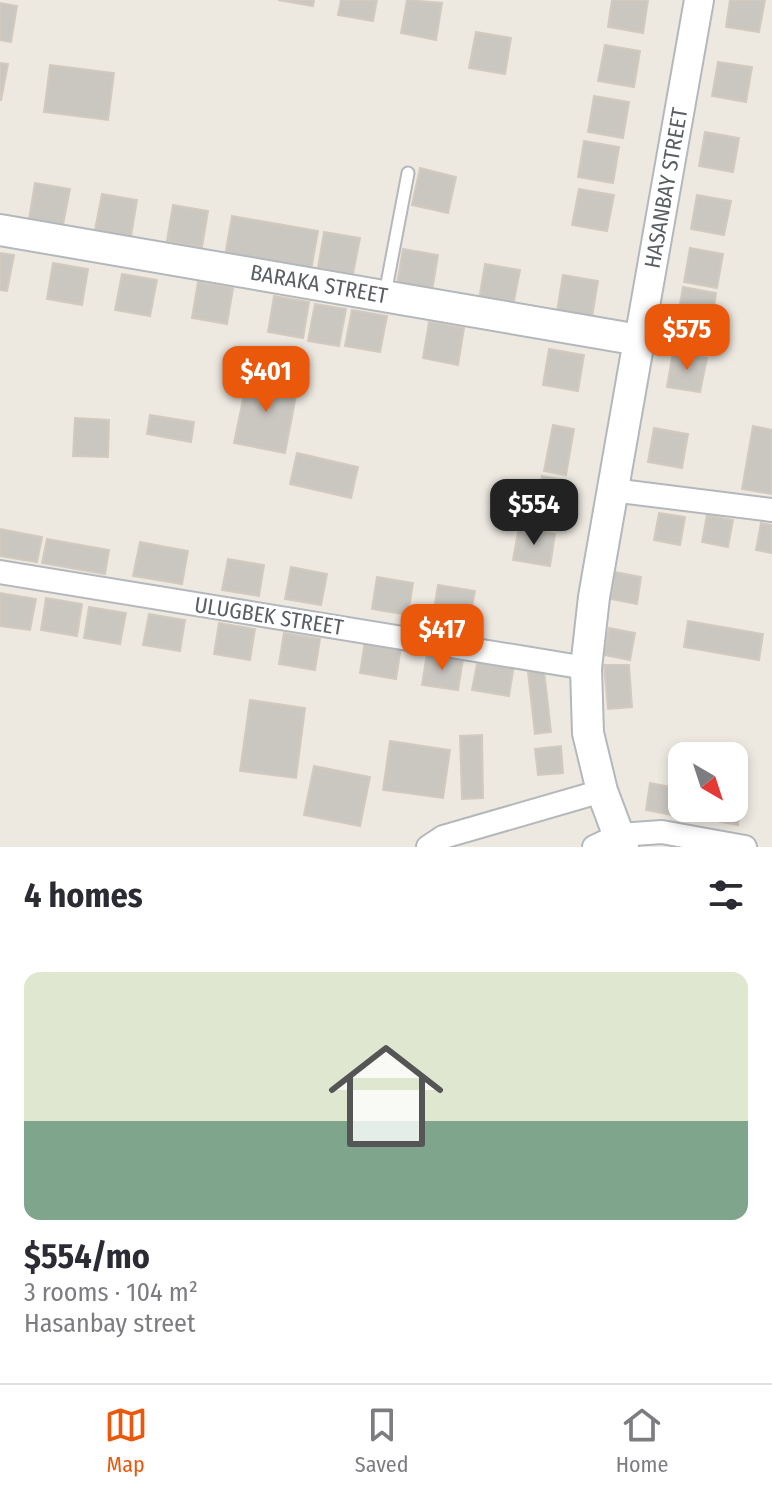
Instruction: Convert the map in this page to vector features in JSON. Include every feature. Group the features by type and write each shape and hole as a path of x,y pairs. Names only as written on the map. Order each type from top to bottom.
{"main road":[{"name":"BARAKA STREET","path":"0,230 639,340"},
{"name":"HASANBAY STREET","path":"612,843 588,733 586,668 594,597 639,340"}],"street":[{"name":"HASANBAY STREET","path":"639,340 699,0"},
{"path":"612,490 772,510"},
{"name":"ULUGBEK STREET","path":"0,572 586,668"},
{"path":"428,847 443,837 602,791"},
{"path":"612,843 662,832 745,847"}],"lane":[{"path":"385,295 408,173"}],"building":[{"path":"278,0 314,0 313,6"},
{"path":"341,0 377,0 373,21 338,15"},
{"path":"407,0 442,3 436,40 401,33"},
{"path":"612,0 648,0 643,33 608,27"},
{"path":"730,0 765,0 759,32 726,27"},
{"path":"0,3 17,6 11,42 0,40"},
{"path":"476,32 511,38 505,74 469,68"},
{"path":"605,45 640,51 634,87 598,81"},
{"path":"718,62 752,67 746,102 712,96"},
{"path":"0,63 8,64 1,100 0,100"},
{"path":"50,65 114,73 108,120 44,112"},
{"path":"594,96 629,102 623,138 588,132"},
{"path":"705,132 739,138 733,172 699,166"},
{"path":"584,141 619,147 613,183 578,177"},
{"path":"420,168 456,177 448,213 412,205"},
{"path":"35,183 70,189 63,225 29,219"},
{"path":"579,189 614,195 607,231 572,225"},
{"path":"102,194 137,200 131,236 95,230"},
{"path":"697,195 731,201 724,235 691,229"},
{"path":"173,205 208,211 202,247 167,241"},
{"path":"232,216 318,231 311,270 225,256"},
{"path":"324,232 360,238 353,274 318,268"},
{"path":"690,248 723,254 717,288 684,282"},
{"path":"403,249 438,255 432,291 397,284"},
{"path":"0,253 14,255 7,291 0,290"},
{"path":"53,263 88,269 82,305 47,299"},
{"path":"485,264 520,270 513,306 479,300"},
{"path":"122,274 157,280 150,316 115,310"},
{"path":"563,275 598,281 592,317 557,311"},
{"path":"198,282 233,288 227,324 192,318"},
{"path":"683,287 716,293 711,327 677,321"},
{"path":"274,296 309,302 303,338 268,332"},
{"path":"315,304 346,309 339,346 308,341"},
{"path":"352,310 387,316 380,352 345,346"},
{"path":"429,322 464,328 458,365 423,358"},
{"path":"549,349 584,355 578,391 543,385"},
{"path":"673,352 707,358 700,392 667,387"},
{"path":"248,375 298,385 285,453 234,443"},
{"path":"150,415 194,422 191,442 147,434"},
{"path":"75,418 109,420 108,457 73,456"},
{"path":"553,425 574,429 566,475 544,471"},
{"path":"753,426 772,430 772,494 742,489"},
{"path":"654,428 688,434 682,468 648,462"},
{"path":"297,453 358,467 351,498 290,484"},
{"path":"542,476 563,480 555,526 534,522"},
{"path":"659,513 685,517 680,545 654,540"},
{"path":"707,515 733,520 728,547 702,542"},
{"path":"761,523 772,525 772,553 756,550"},
{"path":"519,527 555,534 550,566 513,560"},
{"path":"0,529 42,537 37,562 0,556"},
{"path":"47,539 109,550 105,574 42,563"},
{"path":"140,542 188,551 182,584 133,576"},
{"path":"228,559 264,565 259,596 222,590"},
{"path":"291,567 327,574 321,605 285,599"},
{"path":"615,572 641,577 637,604 611,599"},
{"path":"377,577 413,583 408,615 372,609"},
{"path":"438,585 475,591 469,622 433,616"},
{"path":"0,593 36,599 30,630 0,626"},
{"path":"46,598 82,604 77,636 41,630"},
{"path":"89,607 126,613 120,644 84,638"},
{"path":"149,614 185,620 180,651 143,645"},
{"path":"688,621 763,634 759,660 684,647"},
{"path":"219,623 255,629 250,660 214,654"},
{"path":"609,628 635,633 630,660 604,655"},
{"path":"284,633 320,639 315,670 279,664"},
{"path":"365,641 401,647 396,679 360,673"},
{"path":"427,653 463,659 458,690 422,685"},
{"path":"478,659 514,665 509,696 472,690"},
{"path":"604,665 629,665 632,707 608,709"},
{"path":"544,670 551,732 535,734 528,672"},
{"path":"250,700 305,708 296,778 240,771"},
{"path":"482,735 483,798 462,799 460,736"},
{"path":"390,741 450,750 443,798 383,790"},
{"path":"561,746 563,773 538,775 535,749"},
{"path":"314,766 370,777 360,826 304,815"},
{"path":"650,783 668,786 668,814 646,810"}]}
